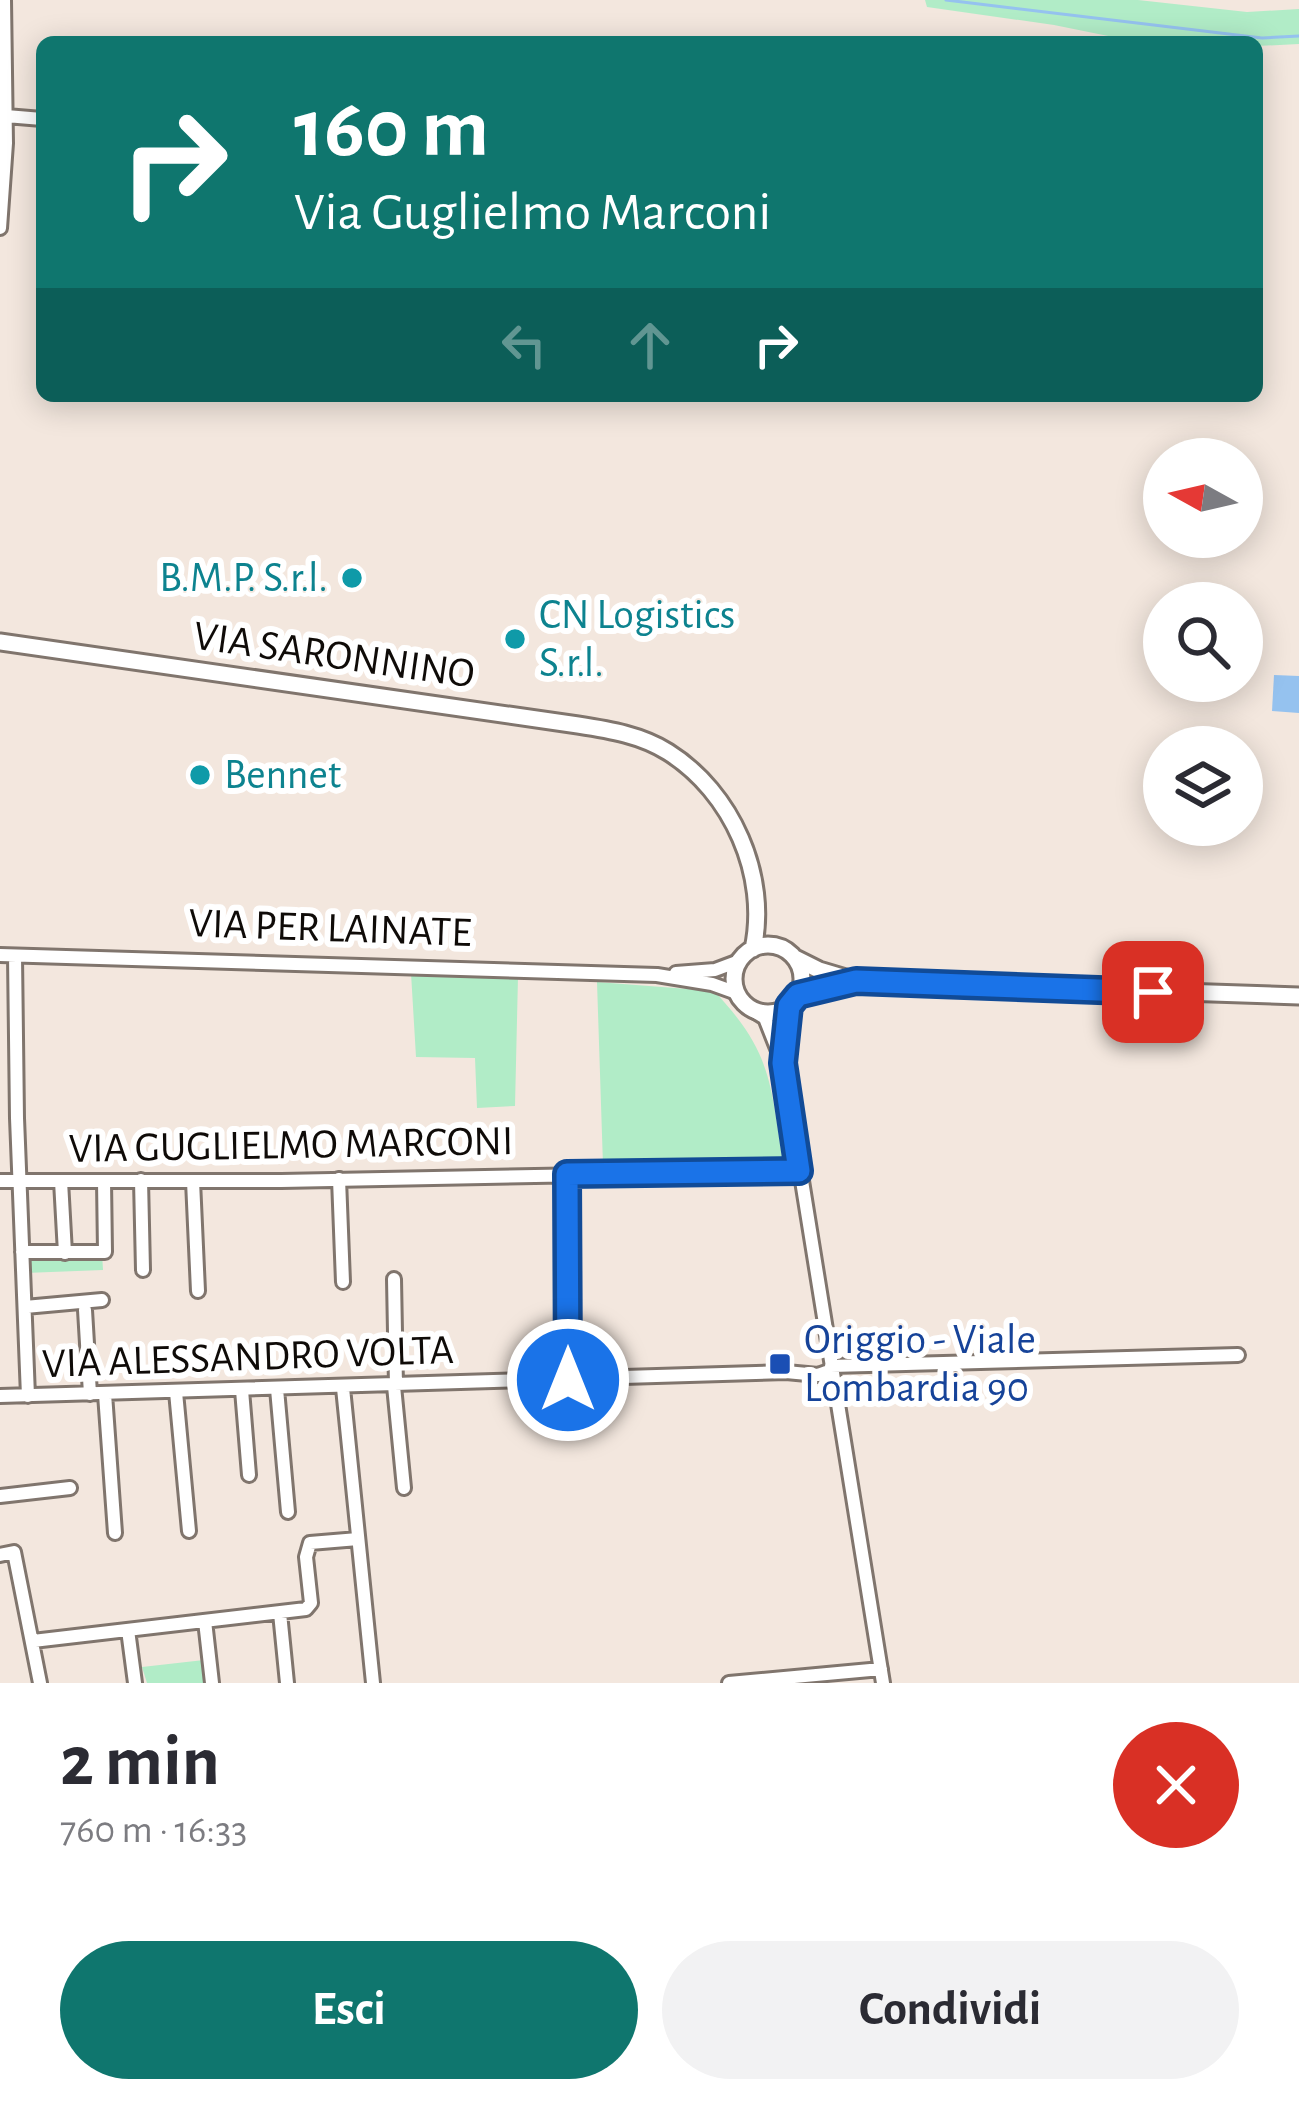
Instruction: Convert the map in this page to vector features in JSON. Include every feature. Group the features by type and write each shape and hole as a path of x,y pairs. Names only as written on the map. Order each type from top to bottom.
{"main road":[{"name":"VIA SARONNINO","path":"0,646 627,734 669,752 714,795 747,855 759,904 792,955"},
{"name":"VIA SARONNINO","path":"752,949 759,904"},
{"path":"856,981 771,945 752,949 739,961 734,982 749,1007 770,1013 856,981 1299,996"},
{"path":"792,955 802,976 794,1001"}],"street":[{"path":"0,228 4,0"},
{"path":"5,116 36,119"},
{"name":"VIA PER LAINATE","path":"0,955 657,975 715,970 739,961"},
{"path":"15,956 16,1118 28,1396"},
{"name":"VIA PER LAINATE","path":"657,975 737,993"},
{"path":"783,1063 794,1001"},
{"path":"729,1683 882,1676 783,1063 765,1018 749,1007"},
{"path":"0,1046 15,1048"},
{"path":"0,1117 16,1118"},
{"name":"VIA GUGLIELMO MARCONI","path":"0,1181 799,1171"},
{"path":"567,1174 568,1380"},
{"path":"338,1179 343,1282"},
{"path":"141,1180 143,1270"},
{"path":"62,1181 65,1253"},
{"path":"22,1252 105,1252 104,1181"},
{"path":"194,1181 198,1292"},
{"path":"394,1280 395,1386 404,1488"},
{"path":"25,1307 102,1300"},
{"path":"85,1310 90,1394"},
{"name":"VIA ALESSANDRO VOLTA","path":"0,1396 786,1372 818,1375 831,1368 1238,1355"},
{"path":"344,1388 374,1683"},
{"path":"277,1389 288,1512"},
{"path":"242,1390 249,1475"},
{"path":"176,1392 189,1532"},
{"path":"105,1394 115,1533"},
{"path":"0,1496 70,1488"},
{"path":"33,1640 310,1607 306,1557 310,1543 358,1539"},
{"path":"0,1555 14,1552 40,1683"},
{"path":"280,1612 286,1683"},
{"path":"205,1621 212,1683"},
{"path":"128,1630 135,1683"}],"green space":[{"path":"925,0 1138,0 1247,12 1299,9 1299,44 1263,46 1263,36 1108,36 927,7"},
{"path":"411,973 518,977 515,1106 477,1108 475,1058 416,1057"},
{"path":"597,982 714,991 758,1051 771,1089 783,1162 603,1165"},
{"path":"102,1253 103,1270 25,1273 25,1256"},
{"path":"204,1660 207,1683 147,1683 142,1667"}],"water":[{"path":"1274,675 1299,676 1299,713 1272,711"}],"waterway":[{"path":"946,0 1245,36"},
{"path":"1263,38 1299,36"}],"place":[{"name":"B.M.P. S.r.l.","path":"352,578"},
{"name":"CN Logistics S.r.l.","path":"515,639"},
{"name":"Bennet","path":"200,775"},
{"name":"Origgio - Viale Lombardia 90","path":"780,1364"}],"route":[{"path":"568,1380 567,1174 799,1171 783,1063 789,1006 798,995 856,981 1153,992"}]}
